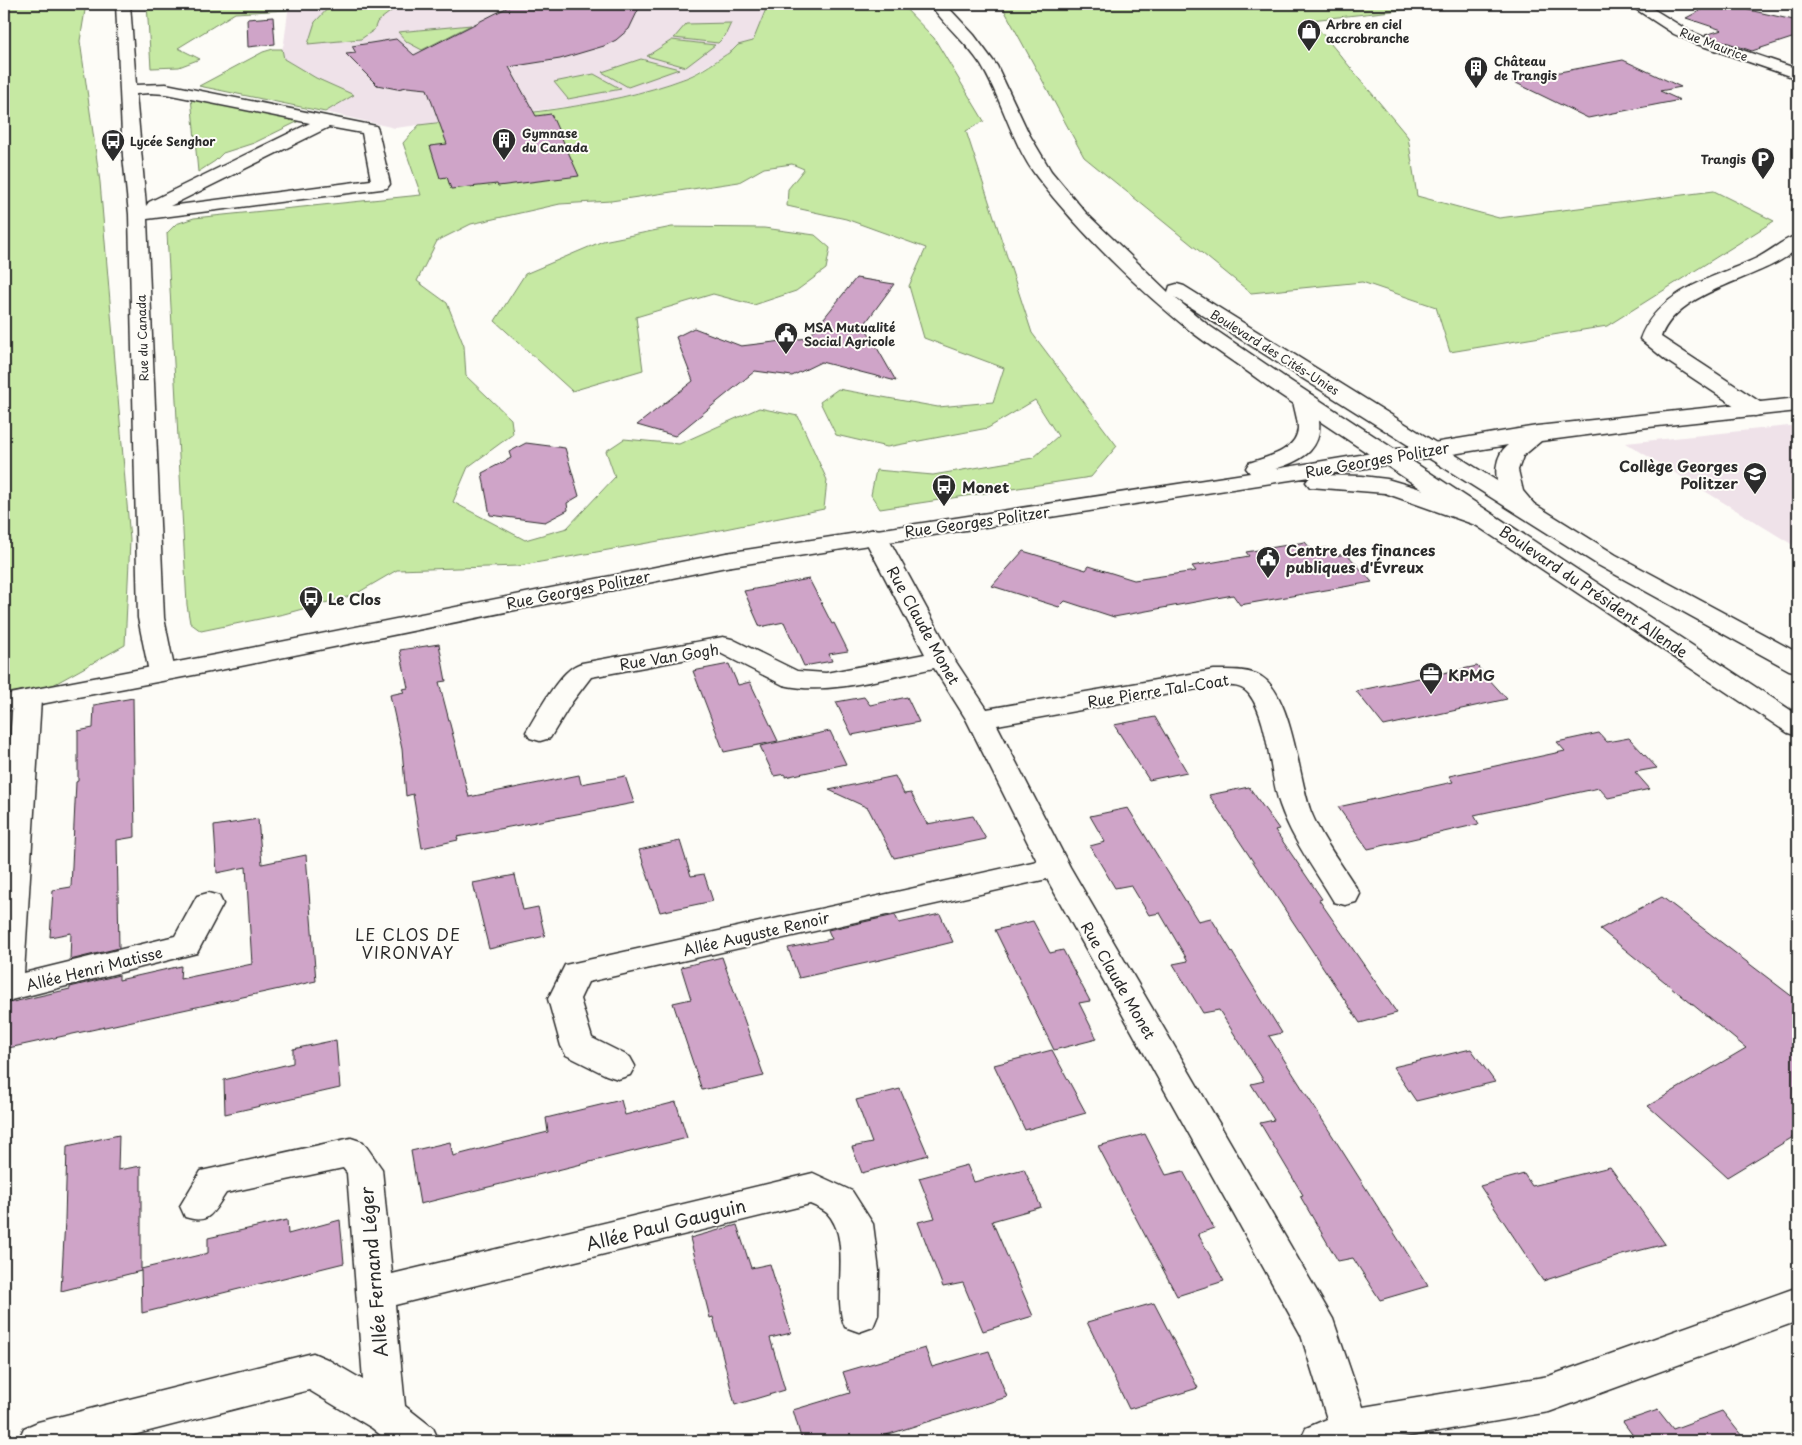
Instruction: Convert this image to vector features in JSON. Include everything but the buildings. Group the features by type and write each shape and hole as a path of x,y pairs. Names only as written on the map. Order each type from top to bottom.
{"street":[{"name":"Rue du Canada","path":"122,4 132,156 138,214 151,618 162,672"},
{"name":"Boulevard des Cités-Unies","path":"937,4 969,38 989,66 1021,134 1043,173 1080,217 1161,296 1201,329 1388,457"},
{"name":"Rue Maurice","path":"1635,4 1679,31 1699,40 1798,74"},
{"path":"129,90 166,89 370,130 380,184 138,214"},
{"path":"138,214 325,122"},
{"path":"1754,409 1674,357 1650,339 1655,324 1670,308 1709,285 1766,261 1798,241"},
{"name":"Boulevard des Cités-Unies","path":"1119,253 1431,449"},
{"path":"1212,486 1288,457 1300,447 1306,440 1309,431 1304,400"},
{"name":"Rue Georges Politzer","path":"15,701 726,560 1212,486 1431,449 1537,434 1798,405"},
{"path":"1526,510 1512,493 1507,470 1512,453 1537,434"},
{"name":"Boulevard du Président Allende","path":"1431,449 1607,560 1798,664"},
{"name":"Boulevard du Président Allende","path":"1388,457 1798,727"},
{"path":"1212,486 1275,482 1351,482 1387,486 1424,496 1497,527"},
{"name":"Rue Claude Monet","path":"875,536 941,659 980,720 1055,867 1319,1331 1335,1435"},
{"name":"Rue Van Gogh","path":"540,732 561,698 582,671 714,646 723,645 792,679 826,681 941,659"},
{"name":"Rue Pierre Tal-Coat","path":"980,720 1214,678 1234,677 1249,680 1255,684 1265,698 1276,725 1292,801 1305,833 1345,894"},
{"name":"Allée Henri Matisse","path":"15,701 7,989 186,945 208,904"},
{"name":"Allée Auguste Renoir","path":"618,1066 578,1046 564,999 576,973 1055,867"},
{"name":"Allée Fernand Léger","path":"198,1206 214,1181 350,1152 364,1169 386,1415"},
{"name":"Allée Paul Gauguin","path":"375,1294 813,1188 839,1202 856,1224 860,1271 859,1315"},
{"path":"1335,1435 1549,1394 1798,1304"},
{"path":"38,1441 313,1371 386,1415 419,1441"}],"shaded area":[{"path":"289,4 768,4 753,41 738,45 732,51 688,77 657,88 596,103 395,128 325,112 354,95 316,78 284,59 282,49"},
{"name":"Collège Georges Politzer","path":"1798,425 1798,548 1626,443"}],"green space":[{"path":"4,4 86,4 80,41 100,182 130,540 125,645 53,685 4,695"},
{"path":"147,4 289,4 287,10 235,13 178,48 200,59 179,67 151,68"},
{"path":"332,4 389,4 394,9 377,22 374,30 361,39 308,44 315,22"},
{"path":"768,4 901,4 934,38 984,121 966,131 1032,333 1117,446 1091,477 880,509 871,495 876,470 933,475 1033,458 1058,436 1035,400 988,428 887,447 836,435 820,402 838,389 938,407 993,402 1004,368 924,338 909,286 926,248 846,219 787,206 788,189 804,169 792,164 764,168 739,182 611,201 560,204 471,224 437,241 417,281 447,303 464,346 466,376 511,419 513,434 468,467 453,502 525,540 567,528 615,477 606,451 624,439 679,444 759,408 798,416 827,480 824,509 715,531 518,566 397,570 354,595 284,614 201,631 190,623 187,605 167,233 176,224 194,218 421,195 403,143 419,125 520,114 588,104 654,89 686,78 698,73 738,45 753,41"},
{"path":"1001,4 1414,4 1419,8 1311,20 1408,137 1417,196 1499,218 1714,191 1774,221 1607,326 1450,352 1436,307 1362,282 1251,293 1084,157"},
{"path":"731,23 725,36 718,43 674,38 686,24"},
{"path":"471,25 422,50 407,42 398,32"},
{"path":"672,40 715,45 686,67 647,56"},
{"path":"282,49 284,59 316,78 354,95 325,112 199,86 263,52"},
{"path":"641,59 679,69 628,87 602,72"},
{"path":"594,74 621,89 568,99 554,82"},
{"path":"191,97 299,121 254,143 223,153 215,161 198,172"},
{"path":"672,227 764,228 815,235 830,248 826,269 796,291 754,305 713,294 636,317 643,370 572,391 495,321 525,274 603,241"}],"place":[{"name":"Arbre en ciel accrobranche","path":"1309,52"},
{"name":"Château de Trangis","path":"1476,89"},
{"name":"Gymnase du Canada","path":"504,161"},
{"name":"Lycée Senghor","path":"113,162"},
{"name":"Trangis","path":"1763,180"},
{"name":"MSA Mutualité Social Agricole","path":"786,355"},
{"name":"Collège Georges Politzer","path":"1755,495"},
{"name":"Monet","path":"944,507"},
{"name":"Centre des finances publiques d'Évreux","path":"1268,579"},
{"name":"Le Clos","path":"311,619"},
{"name":"KPMG","path":"1431,695"}],"district":[{"name":"LE CLOS DE VIRONVAY","path":"408,943"}]}
